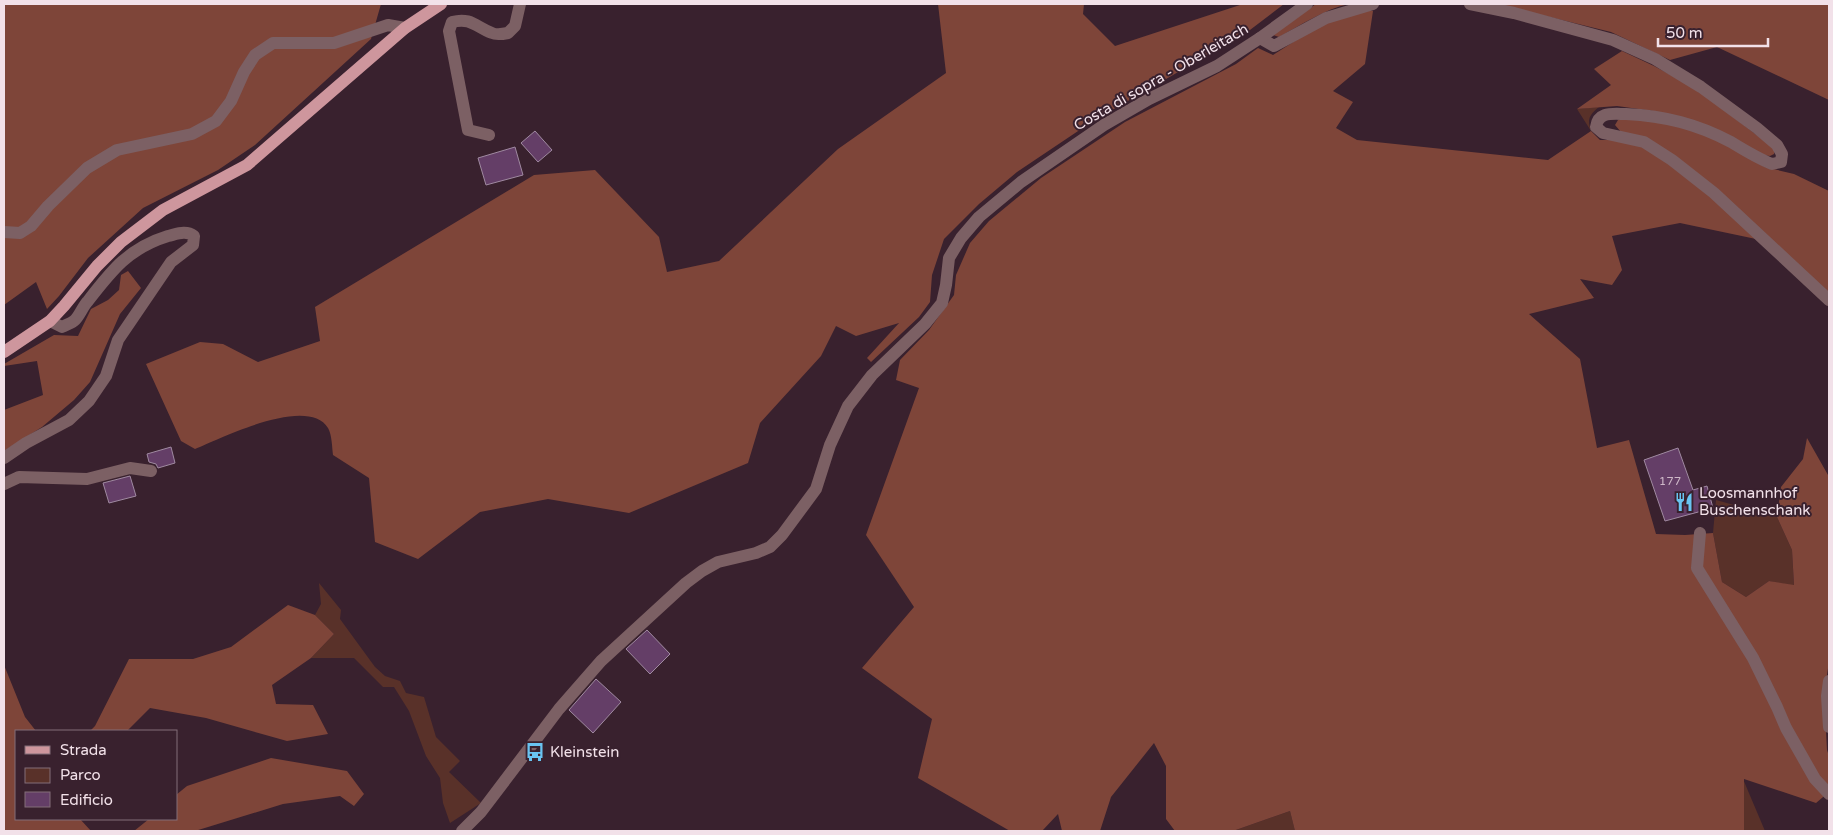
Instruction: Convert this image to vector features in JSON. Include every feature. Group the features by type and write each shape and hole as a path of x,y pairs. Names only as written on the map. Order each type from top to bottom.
{"main road":[{"path":"4,352 50,321 97,266 121,242 163,210 247,165 405,28 442,4"}],"street":[{"path":"489,135 468,130 449,31 452,22 462,19 474,23 493,34 508,34 515,26 520,4"},
{"name":"Costa di sopra - Oberleitach","path":"462,831 481,812 559,709 602,661 686,583 702,570 718,562 756,553 770,547 782,535 816,489 830,445 848,406 872,376 925,324 942,303 949,258 961,238 979,217 1021,182 1104,125 1149,99 1217,66 1307,4"},
{"path":"1260,38 1274,46 1326,18 1373,4"},
{"path":"1470,4 1613,40 1655,59 1702,87 1757,128 1777,145 1782,154 1781,162 1772,164 1688,124 1653,116 1602,115 1597,120 1596,127 1603,133 1644,142 1672,160 1714,193 1829,300"},
{"path":"4,232 20,233 31,226 48,206 87,168 117,150 192,134 216,120 231,101 244,72 255,56 273,43 334,43 388,25 405,28"},
{"path":"4,458 26,443 69,420 89,401 106,376 118,340 170,262 193,245 194,236 190,233 181,232 150,241 129,255 104,280 82,308 75,321 62,327 50,321"},
{"path":"4,484 19,477 87,479 130,468 151,471"},
{"path":"1700,534 1697,568 1753,658 1786,728 1815,779 1829,794"},
{"path":"1829,682 1827,696 1829,727"}],"green space":[{"path":"1599,107 1590,118 1591,131 1577,109"},
{"path":"1716,500 1777,517 1792,550 1794,586 1769,581 1746,597 1722,582 1713,533"},
{"path":"319,583 341,610 340,619 375,667 385,676 400,681 406,693 424,697 436,737 460,761 449,772 481,803 450,823 443,803 440,778 426,756 409,711 394,687 383,687 354,658 311,658 334,634 315,615 321,604"},
{"path":"1743,779 1765,831 1744,831"},
{"path":"1290,811 1295,831 1233,831"}],"shaded area":[{"path":"4,4 381,4 371,39 255,145 218,170 143,208 88,258 47,309 36,282 4,305"},
{"path":"938,4 1084,4 1083,14 1115,46 1243,4 1284,4 1246,33 1093,121 1017,172 979,204 944,239 932,275 930,302 919,317 871,362 867,358 899,323 856,336 836,326 821,356 760,423 748,463 629,513 548,499 480,512 418,559 375,542 369,478 333,455 328,428 318,419 302,416 284,417 243,429 195,449 181,441 146,364 200,342 223,344 258,362 320,341 315,307 534,175 595,170 659,237 667,272 719,261 838,149 946,73"},
{"path":"1316,4 1349,4 1322,13 1279,37 1273,35"},
{"path":"1496,4 1829,4 1829,100 1717,47 1670,60 1611,32"},
{"path":"1364,10 1373,11 1365,64 1333,91 1353,102 1336,128 1357,140 1548,160 1591,131 1600,140 1614,140 1640,145 1669,162 1713,198 1756,239 1680,223 1612,236 1622,270 1612,285 1580,279 1594,298 1529,314 1580,359 1597,448 1629,440 1656,534 1685,535 1713,533 1722,582 1746,597 1769,581 1794,585 1792,550 1777,517 1781,487 1803,459 1807,438 1828,475 1829,473 1829,662 1824,694 1827,750 1829,756 1829,792 1816,803 1744,779 1744,831 1295,831 1290,811 1233,831 1175,831 1166,819 1166,766 1154,743 1111,797 1100,831 1062,831 1058,814 1042,831 1010,831 918,778 932,719 862,668 914,607 866,535 919,388 896,380 900,360 929,330 954,295 956,275 970,243 989,221 1041,178 1125,122 1236,64 1258,48 1273,55 1326,21"},
{"path":"1622,51 1695,88 1775,149 1774,154 1770,156 1762,155 1653,111 1617,106 1577,109 1611,85 1594,69"},
{"path":"1633,118 1688,127 1729,145 1765,167 1794,174 1829,191 1829,293 1718,190 1621,132 1615,125 1618,120"},
{"path":"128,271 141,288 120,314 90,382 74,400 42,427 4,451 4,410 43,395 37,361 4,366 4,364 54,335 78,336 91,309 108,300 119,290 121,275"},
{"path":"288,605 315,615 334,634 311,658 272,685 276,704 313,705 328,734 287,741 206,718 150,708 128,730 91,730 95,726 129,659 193,659 231,647"},
{"path":"4,665 25,717 35,730 15,730 15,820 81,820 91,831 4,831"},
{"path":"271,758 347,771 364,794 354,806 340,796 283,804 195,831 134,831 148,820 178,820 178,793 187,786"}],"building":[{"path":"535,131 552,150 538,162 521,143"},
{"path":"515,147 523,175 486,185 478,158"},
{"path":"171,447 175,463 158,468 156,464 149,462 147,454"},
{"path":"1678,448 1693,490 1707,486 1713,508 1665,521 1644,460"},
{"path":"130,476 136,496 109,503 103,483"},
{"path":"647,630 670,654 650,674 626,649"},
{"path":"596,679 621,702 593,733 569,710"}],"place":[{"name":"Loosmannhof Buschenschank","path":"1684,502"},
{"name":"Kleinstein","path":"535,752"}]}
